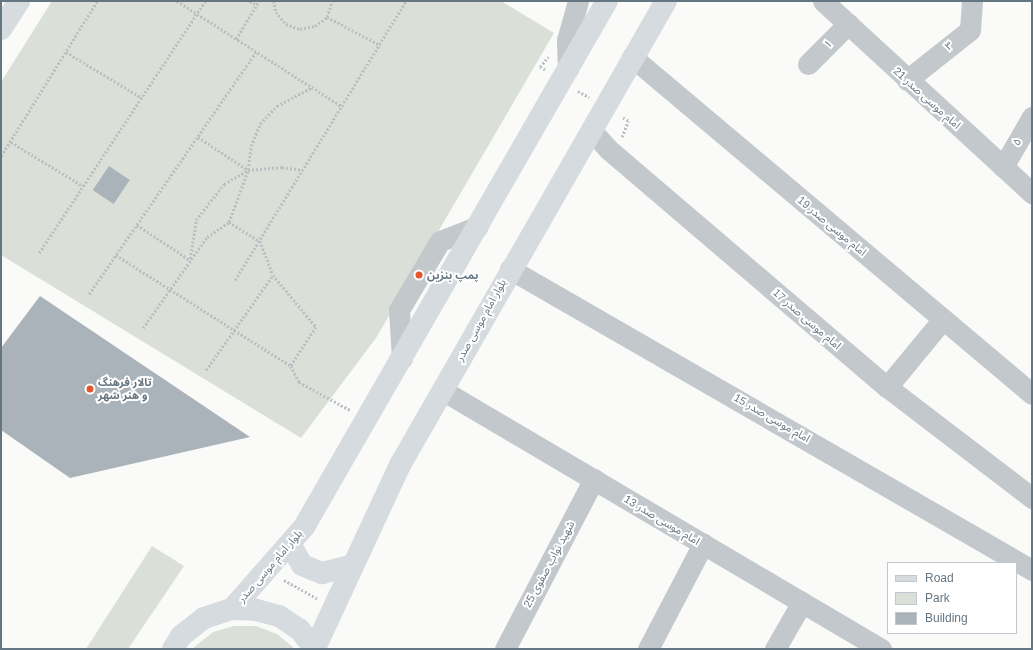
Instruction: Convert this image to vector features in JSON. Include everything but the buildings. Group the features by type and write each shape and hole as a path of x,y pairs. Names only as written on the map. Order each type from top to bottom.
{"main road":[{"path":"1,29 19,1"},
{"name":"بلوار امام موسی صدر","path":"232,609 290,544 368,420 477,227 571,79 607,1"},
{"name":"بلوار امام موسی صدر","path":"315,649 332,606 400,465 510,269 632,57 666,1"},
{"path":"290,544 302,565 322,573 351,566"},
{"path":"173,649 181,636 204,618 232,609 256,610 279,616 300,630 315,649"}],"street":[{"path":"571,79 568,40 578,1"},
{"name":"۳","path":"906,80 970,30 972,1"},
{"name":"امام موسی صدر 21","path":"828,3 906,80 1032,193"},
{"name":"۱","path":"808,64 848,24"},
{"name":"امام موسی صدر 19","path":"632,57 1032,394"},
{"name":"۵","path":"1003,167 1032,117"},
{"name":"امام موسی صدر 17","path":"591,130 608,149 887,387 1032,498"},
{"name":"امام موسی صدر 15","path":"510,269 1032,570"},
{"path":"887,387 943,319"},
{"name":"امام موسی صدر 13","path":"442,390 881,649"},
{"name":"شهید نواب صفوی 25","path":"505,649 594,479"},
{"path":"648,649 703,544"},
{"path":"774,649 802,602"}],"path":[{"path":"1,156 97,1"},
{"path":"177,1 343,107"},
{"path":"39,254 205,1"},
{"path":"250,1 256,5"},
{"path":"236,38 259,1"},
{"path":"274,1 276,12 286,24 300,29 315,26 327,17 332,1"},
{"path":"235,280 343,107 406,1"},
{"path":"327,17 380,45"},
{"path":"66,52 142,98"},
{"path":"89,294 256,52"},
{"path":"540,67 547,71"},
{"path":"571,79 594,100"},
{"path":"143,328 207,237 229,222 248,170 251,146 260,124 277,106 312,87"},
{"path":"621,117 628,121 623,136"},
{"path":"198,137 248,170"},
{"path":"11,142 83,186"},
{"path":"190,260 196,220 207,201 224,184 248,170 282,167 303,170"},
{"path":"229,222 260,241 273,275 316,327 291,366"},
{"path":"137,225 190,260"},
{"path":"116,255 291,366 299,382 368,420"},
{"path":"206,370 273,275"},
{"path":"268,570 332,606"}],"green space":[{"path":"52,1 501,1 554,33 376,338 301,438 1,255 1,82"},
{"path":"152,546 184,566 128,649 86,649"},
{"path":"234,626 256,626 277,634 295,649 192,649 213,632"}],"place":[{"name":"پمپ بنزین","path":"419,275"},
{"name":"تالار فرهنگ و هنر شهر","path":"90,389"}]}
